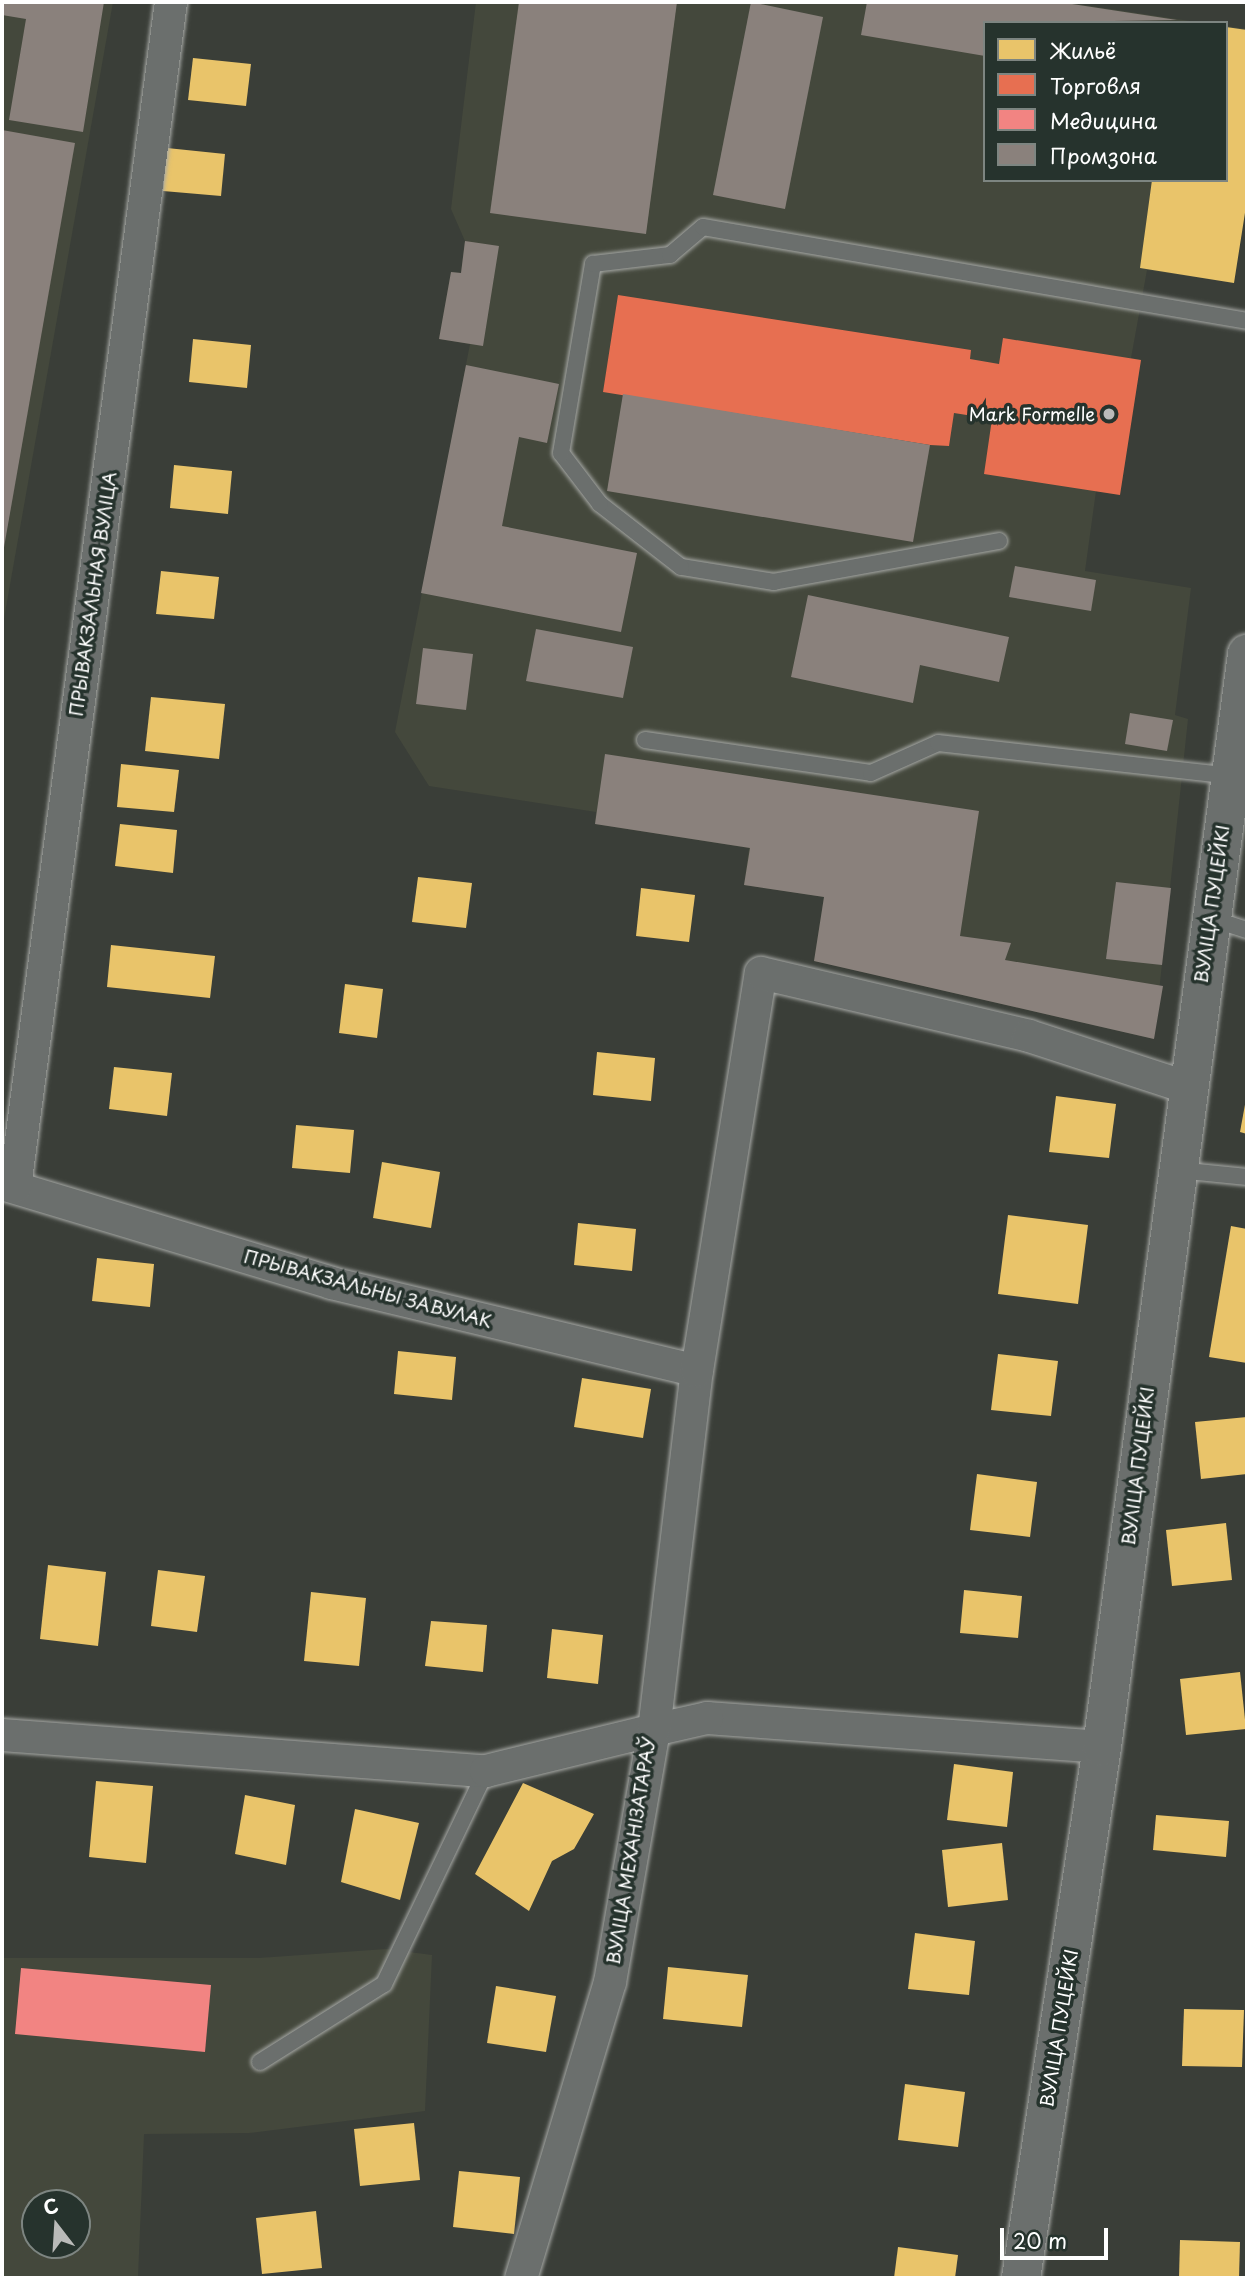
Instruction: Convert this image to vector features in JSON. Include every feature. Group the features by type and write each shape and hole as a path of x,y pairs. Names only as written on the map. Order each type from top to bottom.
{"main road":[{"name":"ВУЛІЦА ПУЦЕЙКІ","path":"1021,2278 1102,1747 1186,1087 1247,663"}],"street":[{"name":"ПРЫВАКЗАЛЬНАЯ ВУЛІЦА","path":"9,1185 171,2"},
{"path":"1102,1747 707,1718 654,1730 697,1371 761,973 1029,1036 1186,1087"},
{"name":"ПРЫВАКЗАЛЬНЫ ЗАВУЛАК","path":"9,1185 331,1283 697,1371"},
{"name":"ВУЛІЦА МЕХАНІЗАТАРАЎ","path":"2,1735 486,1771 654,1730 610,1982 521,2278"}],"lane":[{"path":"999,541 774,582 681,567 600,504 561,453 593,264 670,255 703,227 1247,321"},
{"path":"645,740 871,773 938,743 1230,776"},
{"path":"1210,918 1247,930"},
{"path":"1176,1170 1247,1177"},
{"path":"260,2062 384,1984 486,1771"}],"shaded area":[{"path":"2,2 113,2 2,630"},
{"path":"476,2 1064,2 1190,21 983,21 983,182 1228,182 1228,26 1247,29 1247,200 1234,283 1147,270 1131,358 1141,360 1120,495 1096,491 1085,571 1191,588 1175,715 1188,719 1154,1039 814,961 824,897 744,885 749,848 595,824 596,812 429,786 395,732 470,344 439,339 451,272 461,273 465,241 451,209"},
{"path":"386,1949 432,1955 425,2111 249,2133 144,2134 138,2277 2,2278 2,1958 259,1958"}],"building: Жильё":[{"path":"1228,27 1247,30 1247,200 1234,283 1140,268 1152,182 1228,182"},
{"path":"193,58 251,64 246,106 188,100"},
{"path":"167,148 225,154 221,196 163,191"},
{"path":"193,339 251,345 247,388 189,382"},
{"path":"174,465 232,471 228,514 170,508"},
{"path":"161,571 219,577 214,619 156,614"},
{"path":"151,697 225,704 219,759 145,751"},
{"path":"121,764 179,770 174,812 117,807"},
{"path":"120,824 177,830 173,873 115,866"},
{"path":"418,877 472,883 466,928 412,922"},
{"path":"641,888 695,895 689,942 636,936"},
{"path":"111,945 215,956 210,998 107,987"},
{"path":"345,984 383,989 377,1038 339,1033"},
{"path":"597,1052 655,1058 651,1101 593,1095"},
{"path":"114,1067 172,1073 167,1116 109,1109"},
{"path":"1056,1096 1116,1104 1109,1158 1049,1152"},
{"path":"1247,1099 1247,1134 1240,1132"},
{"path":"296,1125 354,1130 350,1173 292,1168"},
{"path":"382,1162 440,1172 431,1228 373,1218"},
{"path":"1008,1215 1088,1225 1078,1304 998,1294"},
{"path":"578,1223 636,1229 632,1271 574,1265"},
{"path":"1231,1226 1247,1229 1247,1363 1209,1357"},
{"path":"97,1258 154,1264 150,1307 92,1301"},
{"path":"398,1351 456,1357 452,1400 394,1394"},
{"path":"998,1354 1058,1361 1051,1416 991,1410"},
{"path":"582,1378 651,1389 643,1438 574,1427"},
{"path":"1247,1417 1247,1474 1201,1479 1195,1422"},
{"path":"977,1474 1037,1482 1030,1537 970,1530"},
{"path":"1226,1523 1232,1580 1172,1586 1166,1530"},
{"path":"48,1565 106,1572 98,1646 40,1639"},
{"path":"158,1570 205,1576 197,1632 151,1626"},
{"path":"964,1590 1022,1596 1018,1638 960,1633"},
{"path":"311,1592 366,1598 359,1666 304,1661"},
{"path":"431,1621 487,1625 483,1672 425,1666"},
{"path":"552,1629 603,1635 598,1684 547,1678"},
{"path":"1240,1672 1246,1729 1186,1735 1180,1679"},
{"path":"954,1764 1013,1772 1007,1827 947,1820"},
{"path":"96,1781 153,1786 146,1863 89,1857"},
{"path":"523,1783 594,1814 574,1849 552,1861 529,1911 475,1874"},
{"path":"245,1795 295,1805 286,1865 235,1854"},
{"path":"355,1809 419,1823 400,1900 341,1882"},
{"path":"1156,1815 1229,1821 1226,1857 1153,1850"},
{"path":"1002,1843 1008,1900 948,1907 942,1850"},
{"path":"915,1933 975,1941 969,1995 908,1989"},
{"path":"668,1967 748,1975 742,2027 663,2019"},
{"path":"496,1986 556,1996 546,2052 487,2043"},
{"path":"1184,2009 1244,2010 1242,2067 1182,2066"},
{"path":"905,2084 965,2092 958,2147 898,2140"},
{"path":"414,2123 420,2180 360,2186 354,2129"},
{"path":"459,2171 520,2177 514,2234 453,2227"},
{"path":"316,2211 322,2268 262,2274 256,2218"},
{"path":"1180,2240 1240,2242 1239,2278 1179,2278"},
{"path":"898,2247 958,2255 955,2278 894,2278"}],"building: Торговля":[{"path":"618,295 971,350 970,359 999,364 1003,338 1141,360 1120,495 984,474 992,419 954,413 949,446 930,445 603,392"}],"building: Медицина":[{"path":"21,1968 211,1985 205,2052 15,2034"}],"building: Промзона":[{"path":"2,2 104,2 83,132 9,120 26,19 2,15"},
{"path":"519,2 677,2 646,234 490,213"},
{"path":"751,2 823,17 785,209 713,195"},
{"path":"867,2 1059,2 1177,20 983,21 983,56 861,35"},
{"path":"2,130 75,143 3,553 2,553"},
{"path":"465,241 499,246 483,346 439,339 451,272 461,273"},
{"path":"466,365 559,384 547,443 519,437 502,526 637,553 621,632 421,593"},
{"path":"623,394 930,445 913,542 607,491"},
{"path":"1015,566 1096,580 1091,611 1009,597"},
{"path":"808,595 1009,637 999,682 920,665 913,703 791,677"},
{"path":"536,629 633,647 623,698 526,681"},
{"path":"423,648 473,654 466,710 416,704"},
{"path":"1130,713 1173,720 1167,751 1125,744"},
{"path":"605,754 979,811 960,936 1011,943 1005,960 1163,986 1154,1039 814,961 824,897 744,885 750,848 595,824"},
{"path":"1116,882 1171,888 1162,965 1106,959"}],"place":[{"name":"Mark Formelle","path":"1109,414"}]}
